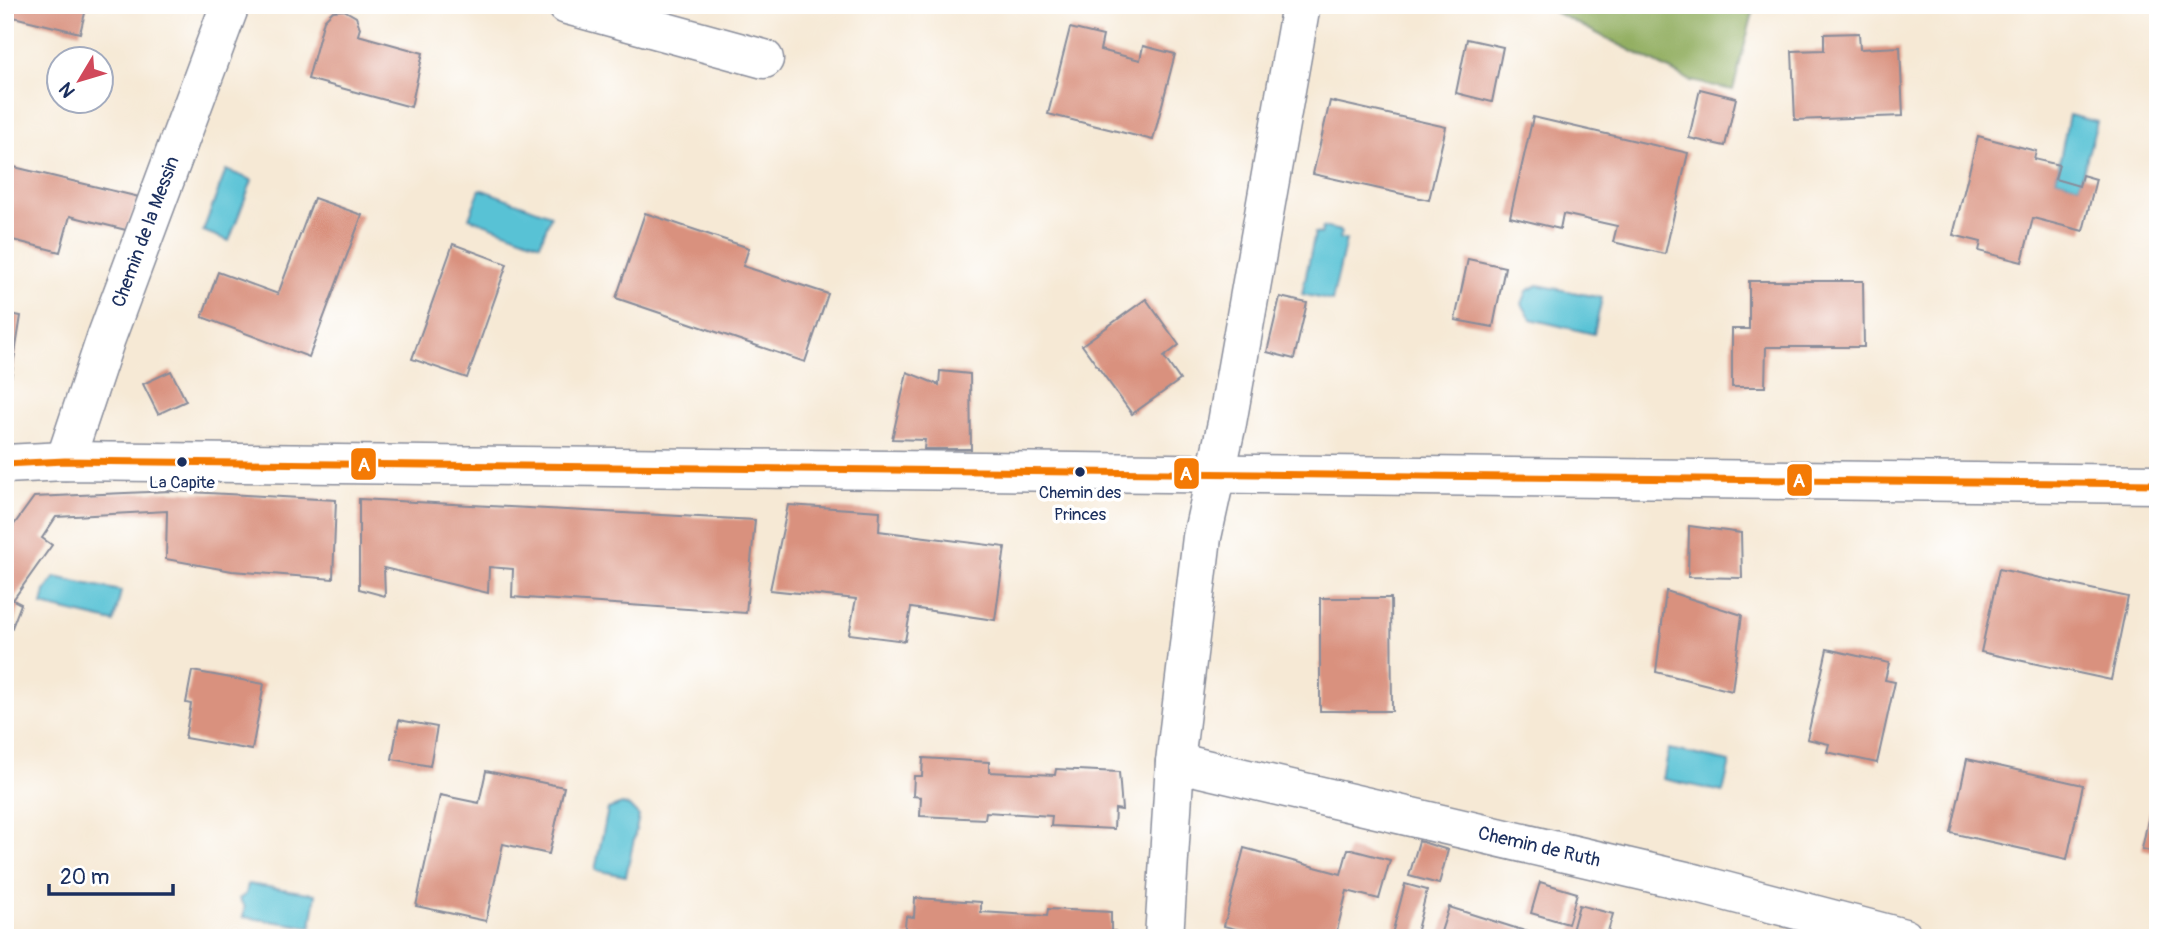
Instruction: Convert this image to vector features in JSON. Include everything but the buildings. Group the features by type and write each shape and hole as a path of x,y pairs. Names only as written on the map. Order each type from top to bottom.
{"street":[{"name":"Chemin de la Messin","path":"65,461 116,312 230,5"},
{"path":"567,5 764,59"},
{"path":"1164,938 1175,762 1202,537 1227,423 1301,5"},
{"path":"5,464 65,461 2158,484"},
{"name":"Chemin de Ruth","path":"1175,762 1685,881 1903,938"}],"green space":[{"path":"1541,5 1755,5 1733,90 1691,81"}],"water":[{"path":"2069,115 2097,122 2079,186 2056,179"},
{"path":"226,170 252,180 229,241 203,231"},
{"path":"480,189 551,215 540,244 469,218"},
{"path":"1323,227 1341,231 1340,239 1346,240 1332,301 1302,294 1315,233 1321,234"},
{"path":"1538,285 1602,298 1594,334 1531,319 1522,304 1527,291"},
{"path":"55,577 121,591 114,622 42,605 45,591"},
{"path":"1669,749 1730,762 1723,792 1663,779"},
{"path":"622,804 629,806 639,816 626,876 595,870 608,809"},
{"path":"248,884 316,894 311,927 243,917 245,907 239,899 246,894"}],"transit line":[{"name":"A","path":"5,464 65,461 2158,484"}],"place":[{"name":"La Capite","path":"182,462"},
{"name":"Chemin des Princes","path":"1080,472"}]}
